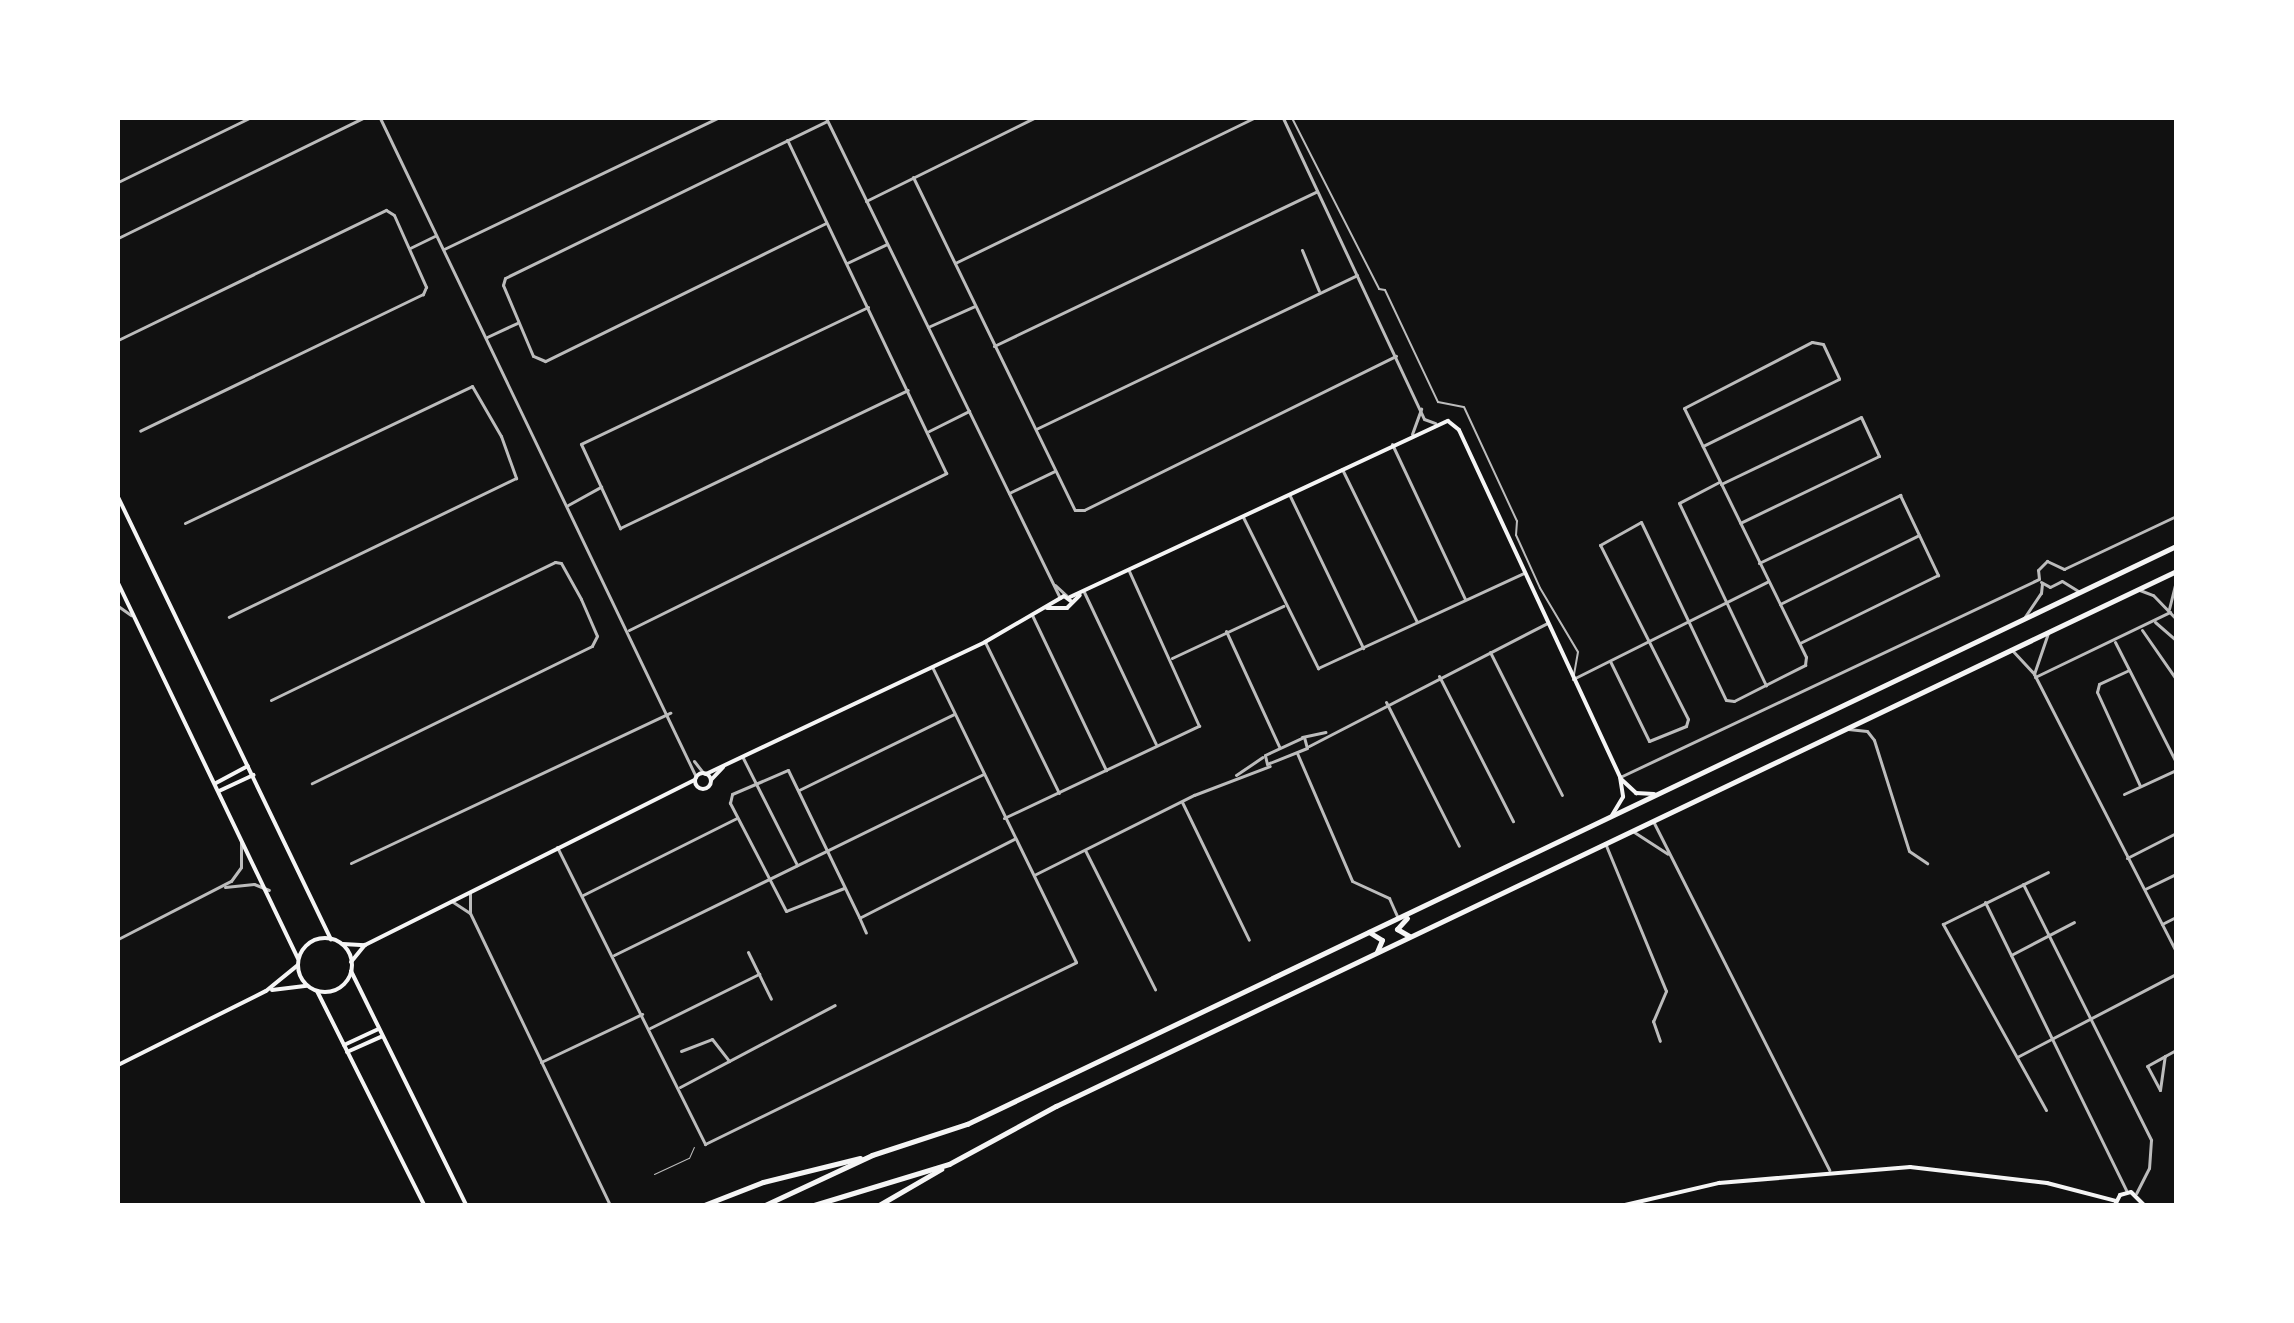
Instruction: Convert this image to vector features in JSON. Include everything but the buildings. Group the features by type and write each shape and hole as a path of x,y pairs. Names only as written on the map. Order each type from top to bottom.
{"highway":[{"path":"704,1205 763,1182 872,1155 967,1124 1414,913 2176,546"},
{"path":"879,1205 1014,1127 2176,571"},
{"path":"1412,936 1397,929 1414,913"},
{"path":"1369,932 1382,940 1377,952"},
{"path":"765,1205 872,1155"},
{"path":"814,1205 949,1164"}],"main road":[{"path":"351,962 365,945 557,847 679,790 696,778 985,642 1060,600 1083,593 1435,423 1448,421 1459,430 1620,777 1623,797 1611,816"},
{"path":"118,497 120,509 331,939"},
{"path":"118,583 269,890 308,986 317,991 334,990 351,971"},
{"path":"1045,608 1062,607 1070,598"},
{"path":"1060,600 1062,607"},
{"path":"679,790 705,789 725,765"},
{"path":"216,783 248,766"},
{"path":"705,774 711,780"},
{"path":"219,791 253,775"},
{"path":"1620,777 1636,793 1660,793"},
{"path":"696,778 697,787"},
{"path":"298,958 311,942 331,939 365,945"},
{"path":"341,943 381,1037 466,1205"},
{"path":"118,1065 266,991 298,965"},
{"path":"266,991 308,986"},
{"path":"317,991 424,1205"},
{"path":"344,1045 378,1029"},
{"path":"347,1052 381,1037"},
{"path":"1625,1205 1719,1183 1829,1170 1910,1167 2047,1183 2115,1203 2127,1192 2136,1193 2144,1205"}],"street":[{"path":"118,182 249,118"},
{"path":"118,238 363,118"},
{"path":"380,118 692,758 705,774"},
{"path":"444,249 718,118"},
{"path":"866,201 1034,118"},
{"path":"954,263 1254,118"},
{"path":"1283,118 1426,421 1435,423"},
{"path":"1292,118 1379,289 1385,290 1438,402 1464,407 1517,521 1516,535 1540,588 1578,652 1573,678"},
{"path":"826,223 545,361 533,356 517,323 505,278 827,120 1060,600"},
{"path":"629,630 945,475 929,431 787,140"},
{"path":"913,177 1073,508 1084,510 1396,356"},
{"path":"994,346 1317,191"},
{"path":"118,340 382,211 392,212 425,283 423,294 140,431"},
{"path":"410,248 437,235"},
{"path":"846,264 887,244"},
{"path":"1302,250 1320,292"},
{"path":"1036,429 1357,275"},
{"path":"928,327 975,306"},
{"path":"868,307 581,444 620,528 908,390"},
{"path":"487,337 517,323"},
{"path":"1610,661 1648,739 1686,726 1688,719 1600,545 1641,522 1725,697 1734,701 1802,667 1806,657 1800,643 1684,409 1812,342 1825,347 1839,379 1703,446"},
{"path":"185,523 472,386 501,436 516,478 229,617"},
{"path":"1412,434 1421,409"},
{"path":"929,431 969,411"},
{"path":"1740,523 1879,456 1861,417 1679,503 1766,685"},
{"path":"1392,444 1465,599"},
{"path":"1342,469 1417,622"},
{"path":"1009,493 1055,471"},
{"path":"568,505 601,487"},
{"path":"1289,494 1363,648"},
{"path":"1759,563 1900,495 1938,575 1800,643"},
{"path":"2064,569 2176,516"},
{"path":"1243,517 1283,606 1313,663 1322,668 1524,573"},
{"path":"1780,604 1919,535"},
{"path":"2023,619 2035,604 2040,581 2038,570 2047,561 2064,569"},
{"path":"271,700 555,562 561,563 581,599 597,636 592,646 312,783"},
{"path":"2062,581 2064,569"},
{"path":"1004,818 1199,726 1172,658 1129,571"},
{"path":"2040,581 2050,587 2062,581"},
{"path":"1620,777 2040,581"},
{"path":"2062,581 2072,591 2081,591"},
{"path":"2034,676 2155,622 2170,611 2176,581"},
{"path":"1052,582 1070,598"},
{"path":"1573,678 1768,582"},
{"path":"2137,589 2170,611 2176,619"},
{"path":"1083,593 1157,745"},
{"path":"118,606 133,616"},
{"path":"1172,658 1283,606"},
{"path":"1032,615 1106,770"},
{"path":"2155,622 2176,640"},
{"path":"1033,875 1230,779 1287,758 1329,731 1547,623"},
{"path":"2141,630 2176,679"},
{"path":"1226,631 1279,746"},
{"path":"2034,676 2049,631"},
{"path":"985,642 1059,793"},
{"path":"2115,642 2176,762"},
{"path":"2011,649 2034,676 2176,951"},
{"path":"1490,652 1562,795"},
{"path":"557,847 650,1028 705,1144 1076,962 931,666"},
{"path":"2129,670 2099,684 2097,692 2140,786"},
{"path":"1439,676 1513,821"},
{"path":"1386,702 1459,846"},
{"path":"351,863 670,713"},
{"path":"798,791 954,714"},
{"path":"1844,730 1870,732 1884,758 1909,851 1927,863"},
{"path":"1230,779 1279,746 1329,731"},
{"path":"1302,737 1309,746"},
{"path":"1297,753 1298,767 1352,881 1389,898 1399,919"},
{"path":"1264,756 1270,766"},
{"path":"742,757 797,865"},
{"path":"692,758 696,778"},
{"path":"1287,758 1298,767"},
{"path":"844,888 789,912 767,879 737,818 730,796 786,769 866,933"},
{"path":"2124,794 2176,770"},
{"path":"613,955 984,774"},
{"path":"1182,802 1249,940"},
{"path":"582,895 737,818"},
{"path":"1653,821 1829,1170"},
{"path":"1632,831 1668,854"},
{"path":"2127,858 2176,833"},
{"path":"222,888 241,867 241,837"},
{"path":"859,917 1014,839"},
{"path":"1605,843 1623,876 1666,991 1653,1021 1660,1041"},
{"path":"1085,850 1155,989"},
{"path":"2046,1110 1943,924 2048,872"},
{"path":"2145,889 2176,874"},
{"path":"118,939 222,888 246,883 269,890"},
{"path":"2023,884 2153,1147 2136,1193"},
{"path":"470,891 470,911 610,1205"},
{"path":"452,901 464,911 470,911"},
{"path":"1985,902 2127,1192"},
{"path":"2162,924 2176,917"},
{"path":"2011,955 2074,922"},
{"path":"748,952 771,999"},
{"path":"650,1028 759,974"},
{"path":"2017,1057 2176,974"},
{"path":"679,1087 835,1005"},
{"path":"541,1062 643,1014"},
{"path":"681,1051 712,1039 729,1061"},
{"path":"2165,1056 2160,1090 2147,1066 2165,1056 2176,1050"}],"lane":[{"path":"654,1174 689,1158 694,1147"}]}
